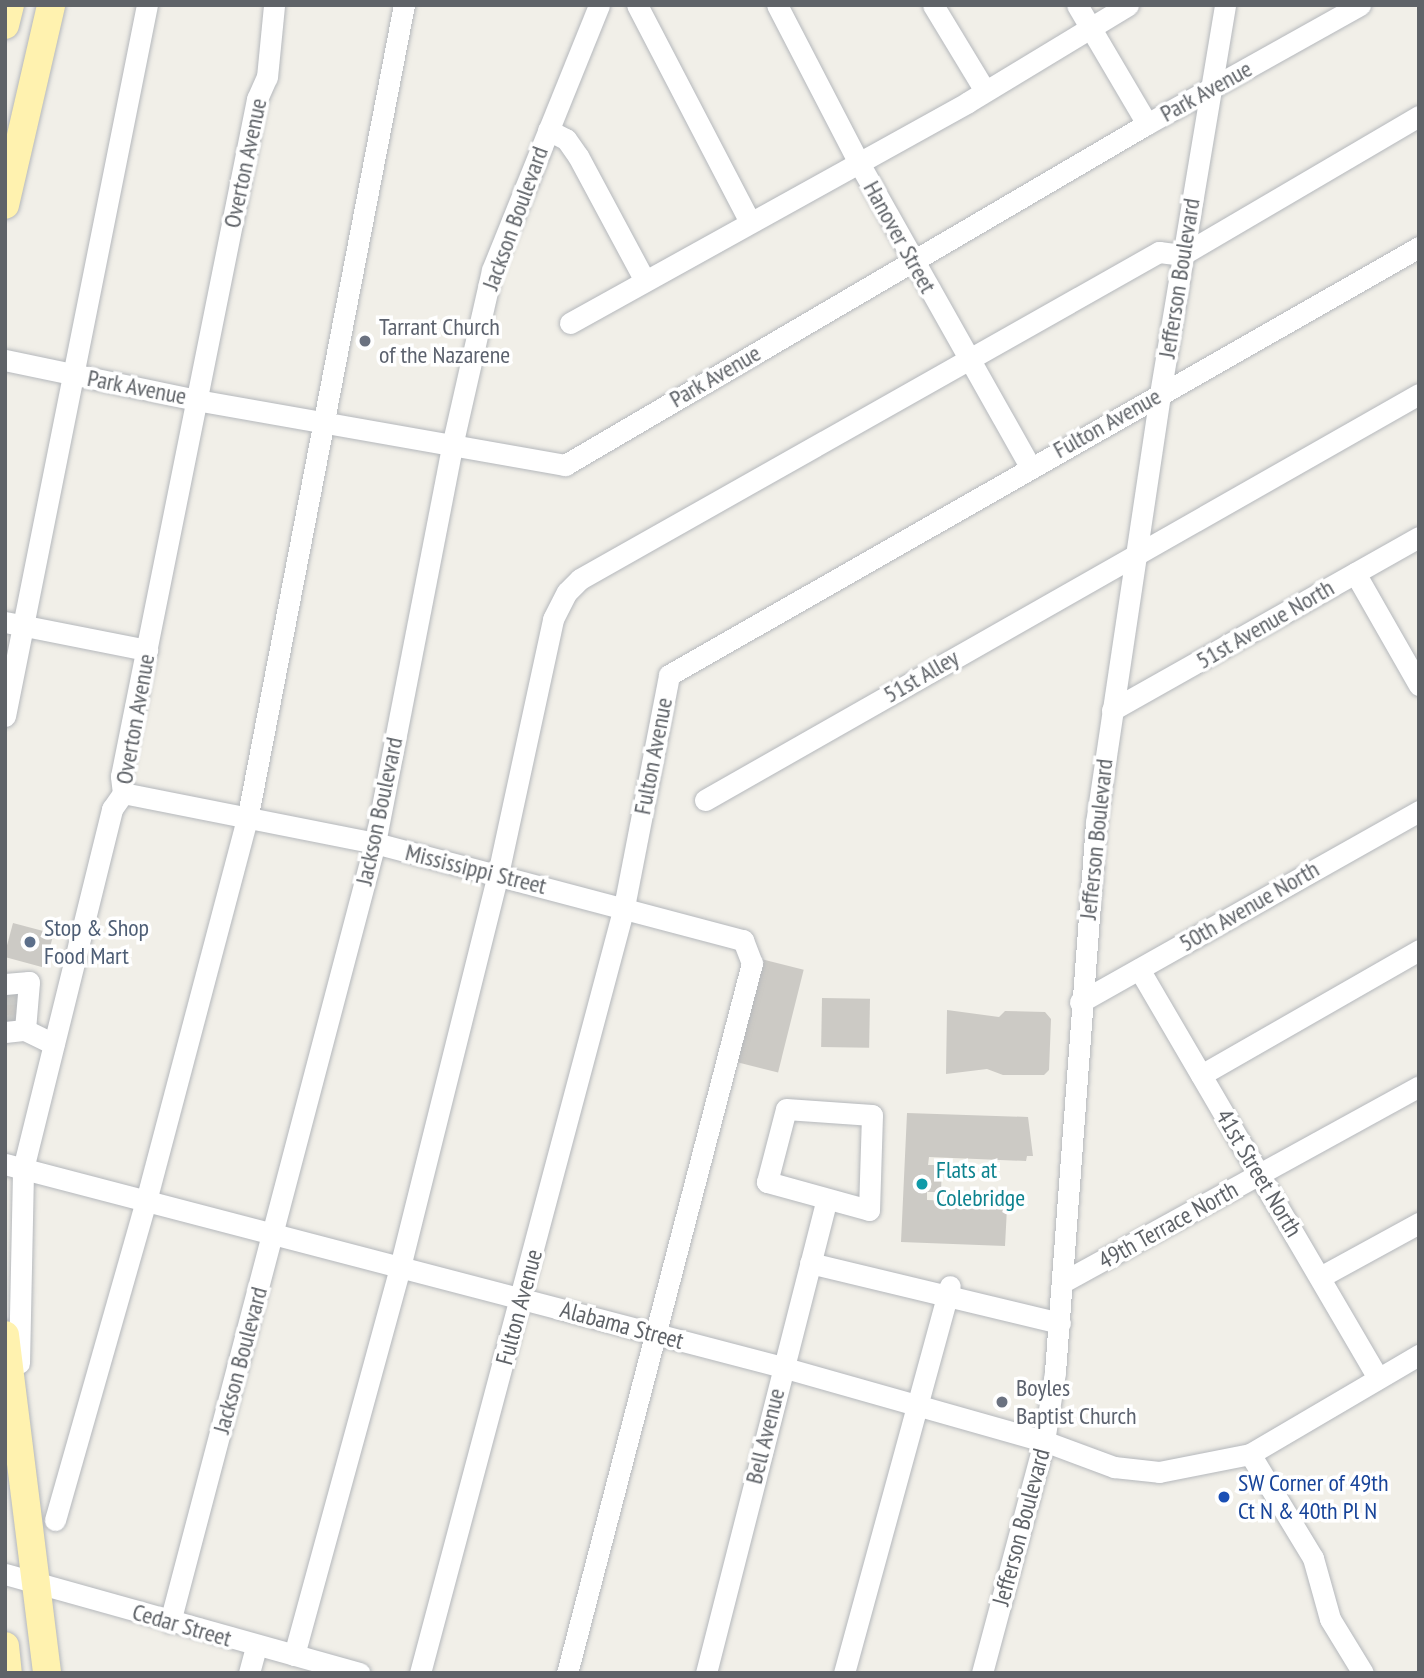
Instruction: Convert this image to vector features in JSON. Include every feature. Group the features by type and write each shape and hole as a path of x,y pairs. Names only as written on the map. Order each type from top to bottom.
{"main road":[{"path":"5,25 10,5"},
{"path":"5,205 51,5"},
{"path":"5,1335 47,1673"},
{"path":"5,1646 8,1673"}],"street":[{"path":"5,716 14,624 74,375 147,5"},
{"name":"Overton Avenue","path":"17,1432 14,1166 54,1044 112,809 123,793 121,776 196,400 257,99 267,77 274,5"},
{"path":"55,1520 146,1201 247,820 404,5"},
{"name":"Jackson Boulevard","path":"170,1622 375,843 452,446 492,270 599,5"},
{"path":"637,5 749,220"},
{"name":"Hanover Street","path":"777,5 859,163 1030,466"},
{"path":"933,5 985,91"},
{"path":"1077,5 1146,124"},
{"path":"570,323 749,220 859,163 1128,5"},
{"name":"Jefferson Boulevard","path":"982,1673 1044,1441 1063,1282 1080,1002 1096,823 1160,394 1225,5"},
{"name":"Park Avenue","path":"5,360 196,400 565,465 1146,124 1360,5"},
{"path":"294,1655 400,1267 498,874 553,619 580,579 1159,252 1182,255 1419,116"},
{"path":"548,130 566,139 578,156 644,279"},
{"name":"Fulton Avenue","path":"420,1673 624,907 669,675 1030,466 1419,247"},
{"name":"51st Alley","path":"705,800 1419,394"},
{"name":"51st Avenue North","path":"1112,710 1419,537"},
{"path":"1355,573 1419,685"},
{"path":"14,624 147,650"},
{"name":"Mississippi Street","path":"123,793 247,820 375,843 743,940 752,963 656,1335"},
{"name":"50th Avenue North","path":"1080,1002 1419,811"},
{"path":"1201,1075 1419,950"},
{"name":"41st Street North","path":"1139,969 1322,1276 1378,1378"},
{"path":"5,984 29,982 15,1031 54,1044"},
{"name":"49th Terrace North","path":"1063,1282 1419,1086"},
{"path":"786,1108 872,1115 869,1210 827,1200 767,1182 786,1108"},
{"name":"Alabama Street","path":"14,1166 782,1367 1044,1441 1114,1467 1159,1472 1250,1454 1419,1355"},
{"name":"Bell Avenue","path":"706,1673 782,1367 827,1200"},
{"path":"1322,1276 1419,1223"},
{"path":"810,1263 949,1290 1059,1323"},
{"path":"844,1673 914,1404 949,1290"},
{"path":"567,1673 656,1335"},
{"path":"1250,1454 1313,1558 1330,1619 1363,1673"},
{"name":"Cedar Street","path":"5,1574 359,1673"},
{"path":"249,1673 256,1646"}],"building":[{"name":"Stop & Shop Food Mart","path":"13,923 54,934 45,968 5,957"},
{"path":"761,959 804,970 778,1072 735,1062"},
{"path":"18,994 20,1022 5,1024 5,995"},
{"path":"822,998 870,999 869,1048 821,1047"},
{"path":"947,1010 999,1017 1005,1011 1045,1012 1051,1019 1049,1070 1044,1075 1003,1075 987,1069 946,1074"},
{"name":"Flats at Colebridge","path":"907,1113 1028,1117 1033,1156 1027,1156 1026,1161 929,1157 928,1165 942,1165 941,1192 927,1192 927,1200 999,1203 998,1207 1007,1208 1005,1246 901,1242"}],"tunnel":[{"path":"14,983 18,1031"}],"place":[{"name":"Tarrant Church of the Nazarene","path":"365,341"},
{"name":"Stop & Shop Food Mart","path":"30,942"},
{"name":"Flats at Colebridge","path":"922,1184"},
{"name":"Boyles Baptist Church","path":"1002,1402"},
{"name":"SW Corner of 49th Ct N & 40th Pl N","path":"1224,1497"}]}
